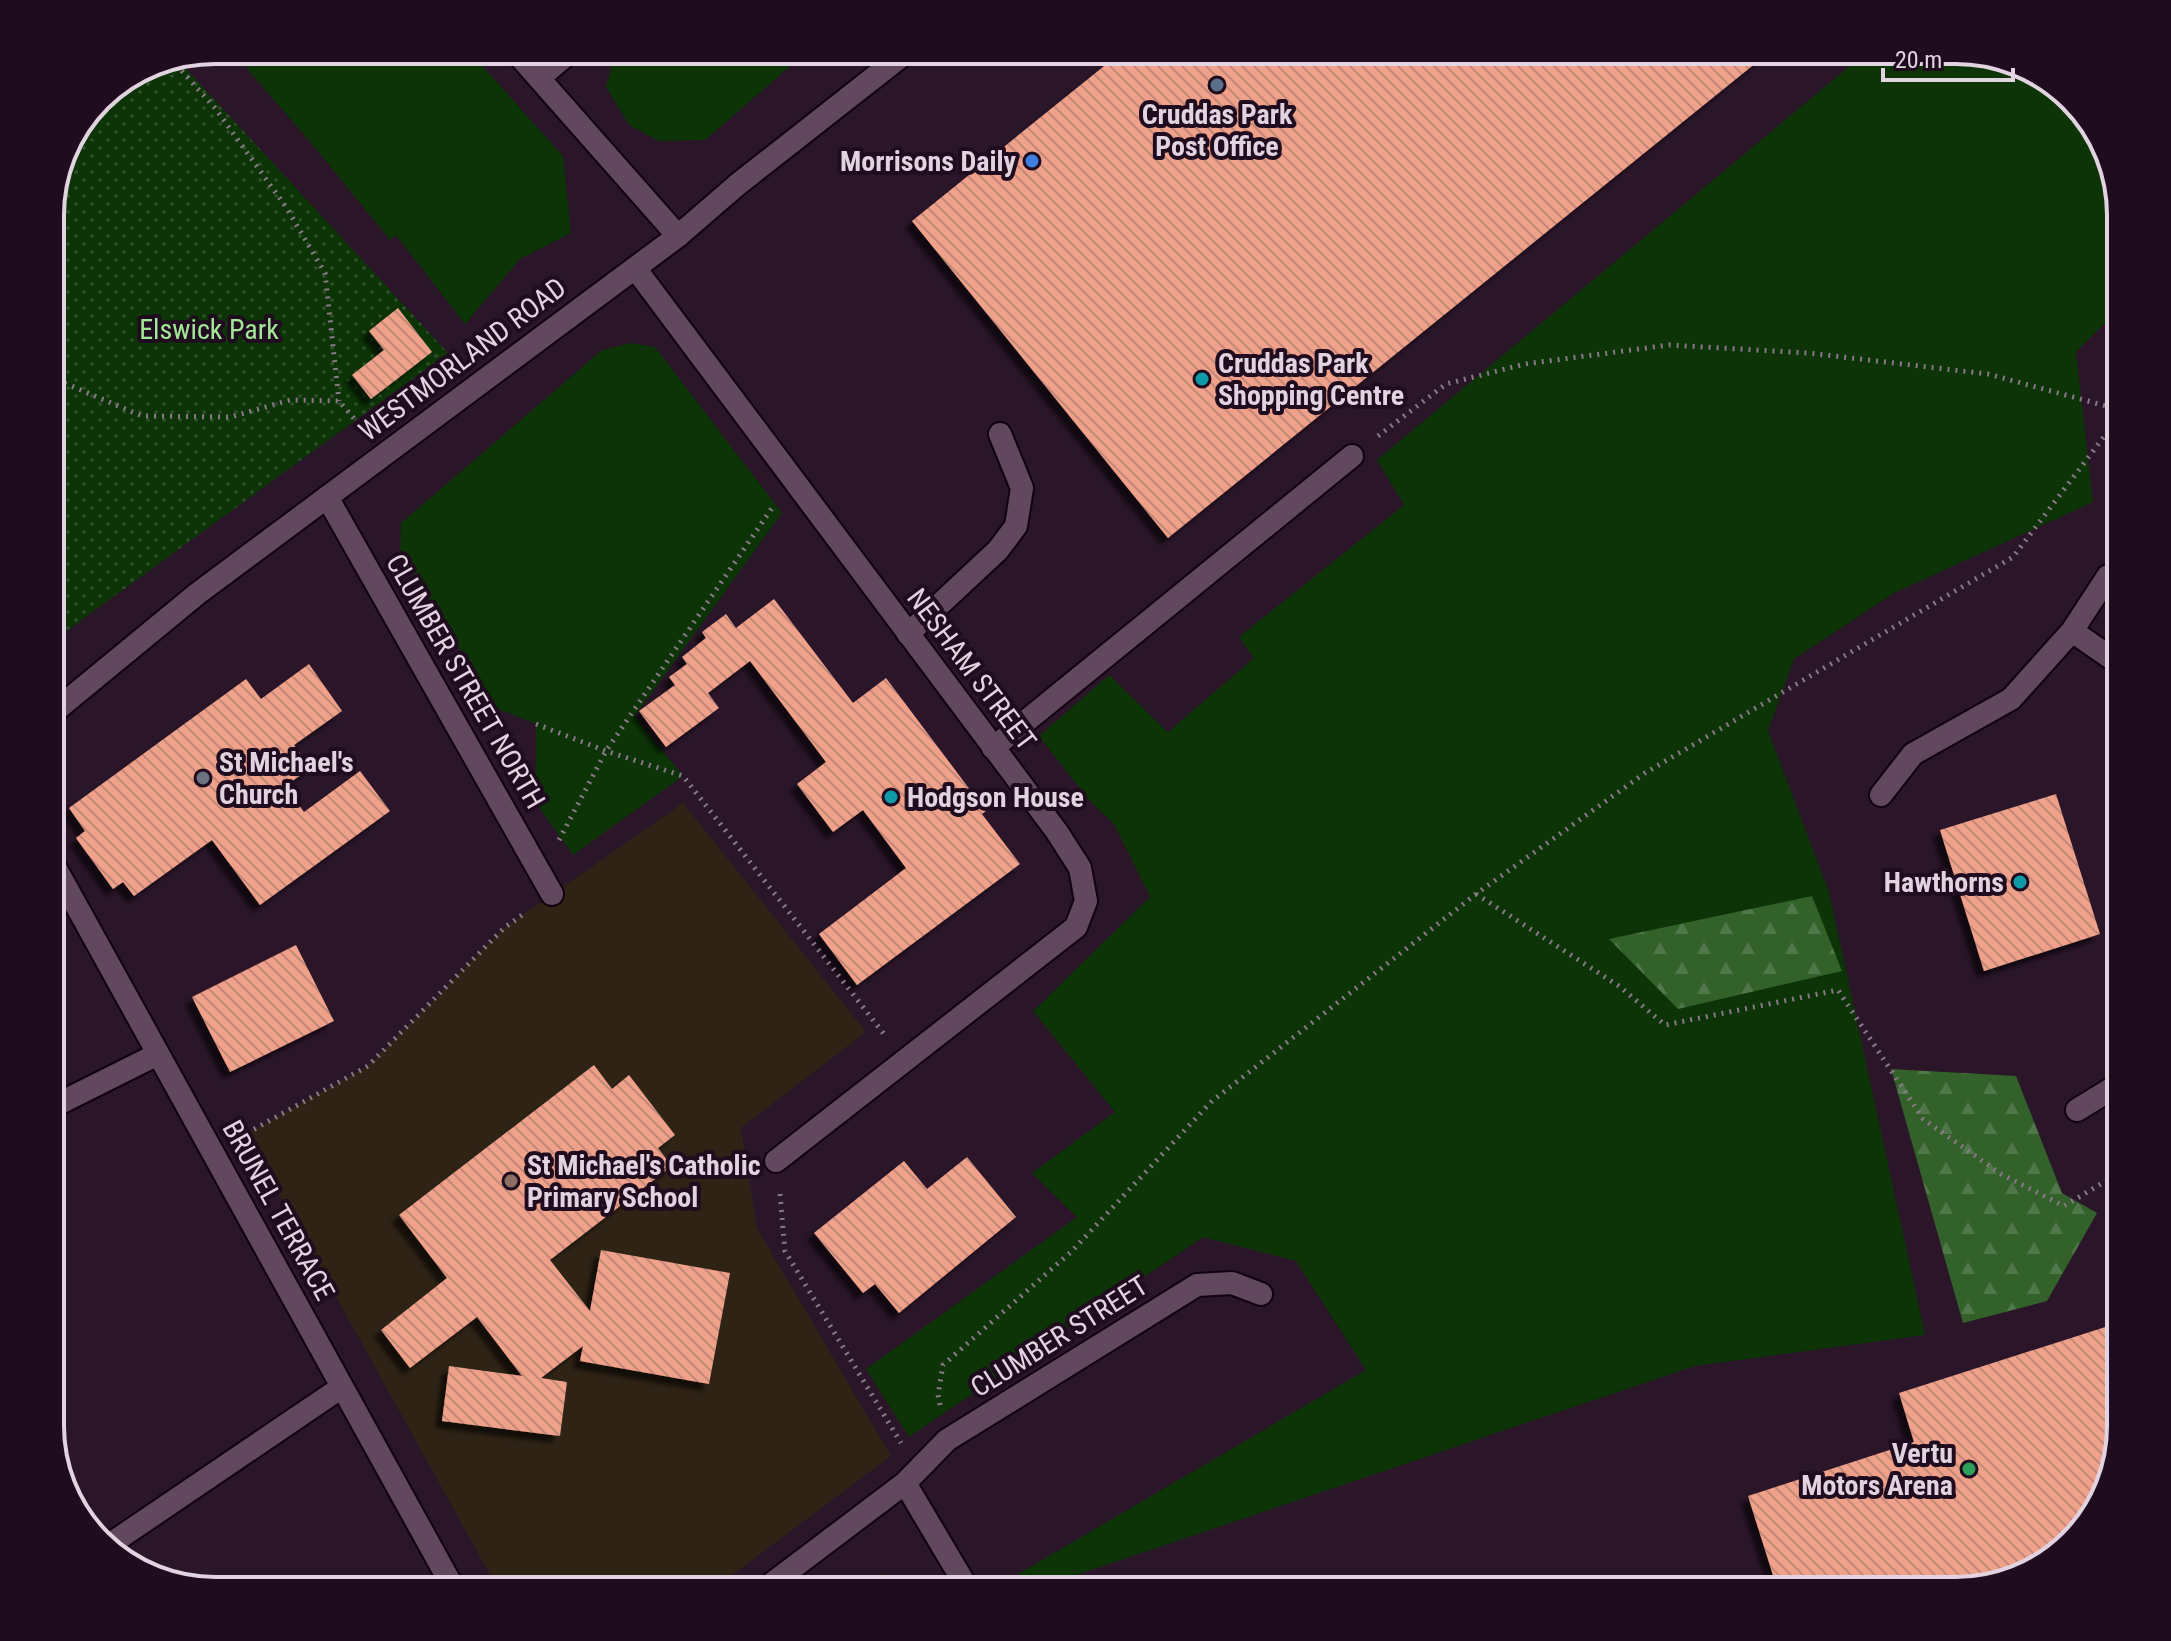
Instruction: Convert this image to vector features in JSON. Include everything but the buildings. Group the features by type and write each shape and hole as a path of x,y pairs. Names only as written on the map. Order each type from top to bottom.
{"street":[{"path":"526,64 678,236"},
{"path":"539,78 556,64"},
{"name":"WESTMORLAND ROAD","path":"64,703 197,594 678,236 737,185 891,64"},
{"name":"NESHAM STREET","path":"635,268 1057,832 1080,868 1086,901 1076,927 776,1161"},
{"path":"908,634 998,550 1016,526 1022,488 1000,434"},
{"path":"993,748 1352,456"},
{"name":"CLUMBER STREET NORTH","path":"327,497 546,884"},
{"path":"1881,795 1913,754 2011,699 2072,631 2107,578"},
{"path":"2072,631 2107,655"},
{"name":"BRUNEL TERRACE","path":"64,883 447,1577"},
{"path":"64,1101 158,1054"},
{"path":"2077,1110 2107,1092"},
{"name":"CLUMBER STREET","path":"780,1577 912,1476 947,1440 1197,1285 1232,1283 1261,1294"},
{"path":"117,1540 342,1387"},
{"path":"912,1476 962,1577"}],"path":[{"path":"180,69 215,108 286,207 325,273 339,401 385,454"},
{"path":"1352,456 1446,384 1525,364 1669,345 1808,353 1988,374 2107,408"},
{"path":"64,383 142,416 231,417 290,400 339,401"},
{"path":"947,1440 938,1395 943,1365 1072,1251 1211,1102 1476,894 1645,773 2013,557 2107,431"},
{"path":"212,1152 368,1066 546,884 606,751 792,478"},
{"path":"536,724 683,776 905,1061"},
{"path":"1476,894 1619,986 1665,1025 1838,990 1923,1119 2001,1174 2064,1206 2107,1180"},
{"path":"776,1161 785,1251 912,1476"}],"shaded area":[{"name":"St Michael's Catholic Primary School","path":"683,803 866,1032 741,1128 757,1228 891,1456 730,1577 491,1577 246,1134 368,1066 504,928"}],"green space":[{"path":"243,64 481,64 563,156 571,233 520,259 465,324 396,235 390,240"},
{"path":"612,64 793,64 705,140 659,141 629,125 606,87"},
{"path":"1852,64 1975,65 2004,72 2048,95 2076,123 2087,140 2099,167 2107,205 2107,321 2076,352 2093,502 1894,593 1794,659 1768,731 1829,892 1925,1335 1695,1366 1070,1577 1013,1577 1366,1370 1296,1261 1203,1237 909,1437 866,1369 1077,1217 1032,1173 1115,1112 1033,1011 1150,897 1114,824 1088,799 1039,736 1109,675 1168,732 1254,658 1239,637 1404,505 1377,460"},
{"name":"Elswick Park","path":"185,67 448,353 64,633 65,196 76,157 89,131 108,108 131,89"},
{"path":"631,343 655,347 782,513 635,716 683,776 573,855 536,803 536,724 496,708 400,552 401,523 602,350"},
{"path":"1812,896 1842,971 1678,1009 1609,939"},
{"path":"1891,1069 2016,1076 2062,1193 2097,1213 2047,1301 1963,1323"}],"place":[{"name":"Cruddas Park Post Office","path":"1217,85"},
{"name":"Morrisons Daily","path":"1032,161"},
{"name":"Cruddas Park Shopping Centre","path":"1202,379"},
{"name":"St Michael's Church","path":"203,778"},
{"name":"Hodgson House","path":"891,797"},
{"name":"Hawthorns","path":"2020,882"},
{"name":"St Michael's Catholic Primary School","path":"511,1181"},
{"name":"Vertu Motors Arena","path":"1969,1469"}]}
